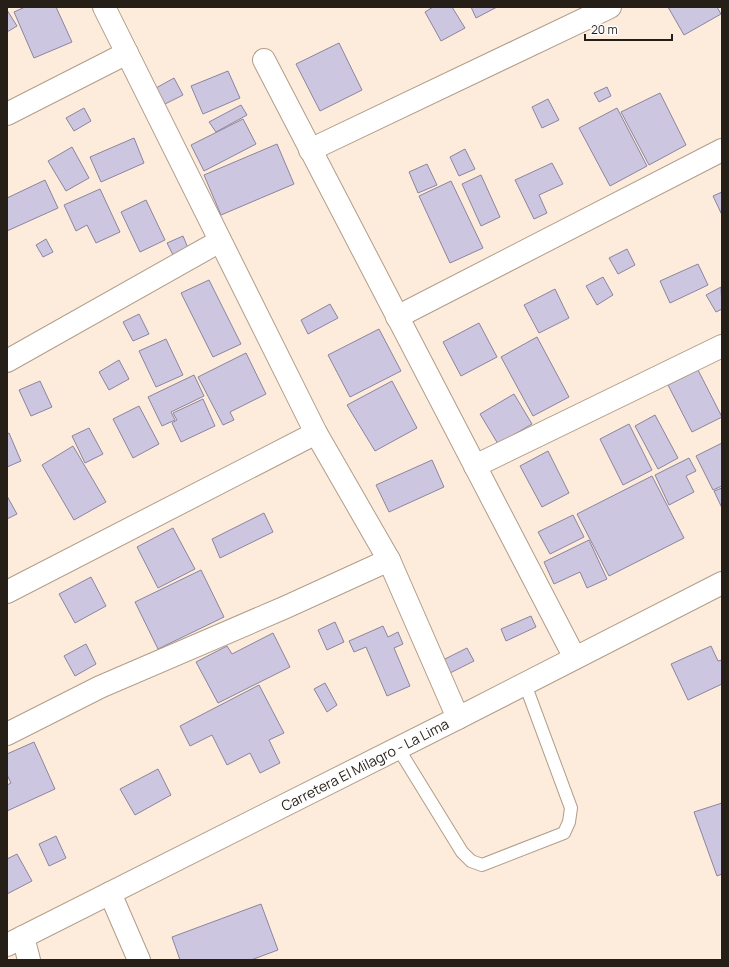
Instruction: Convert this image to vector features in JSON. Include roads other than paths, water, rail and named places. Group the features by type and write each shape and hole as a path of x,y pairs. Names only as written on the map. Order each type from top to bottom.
{"street":[{"path":"104,7 316,433 390,560 458,718"},
{"path":"310,150 610,7"},
{"path":"7,114 127,52"},
{"path":"264,60 575,658"},
{"path":"397,317 722,150"},
{"path":"7,361 220,241"},
{"path":"475,466 722,346"},
{"path":"7,592 316,433"},
{"path":"7,734 100,686 286,607 390,560"},
{"name":"Carretera El Milagro - La Lima","path":"15,941 722,583"},
{"path":"110,893 139,960"},
{"path":"15,941 29,960"}],"lane":[{"path":"398,748 462,852 471,861 482,865 564,833 569,822 571,808 525,684"}]}
